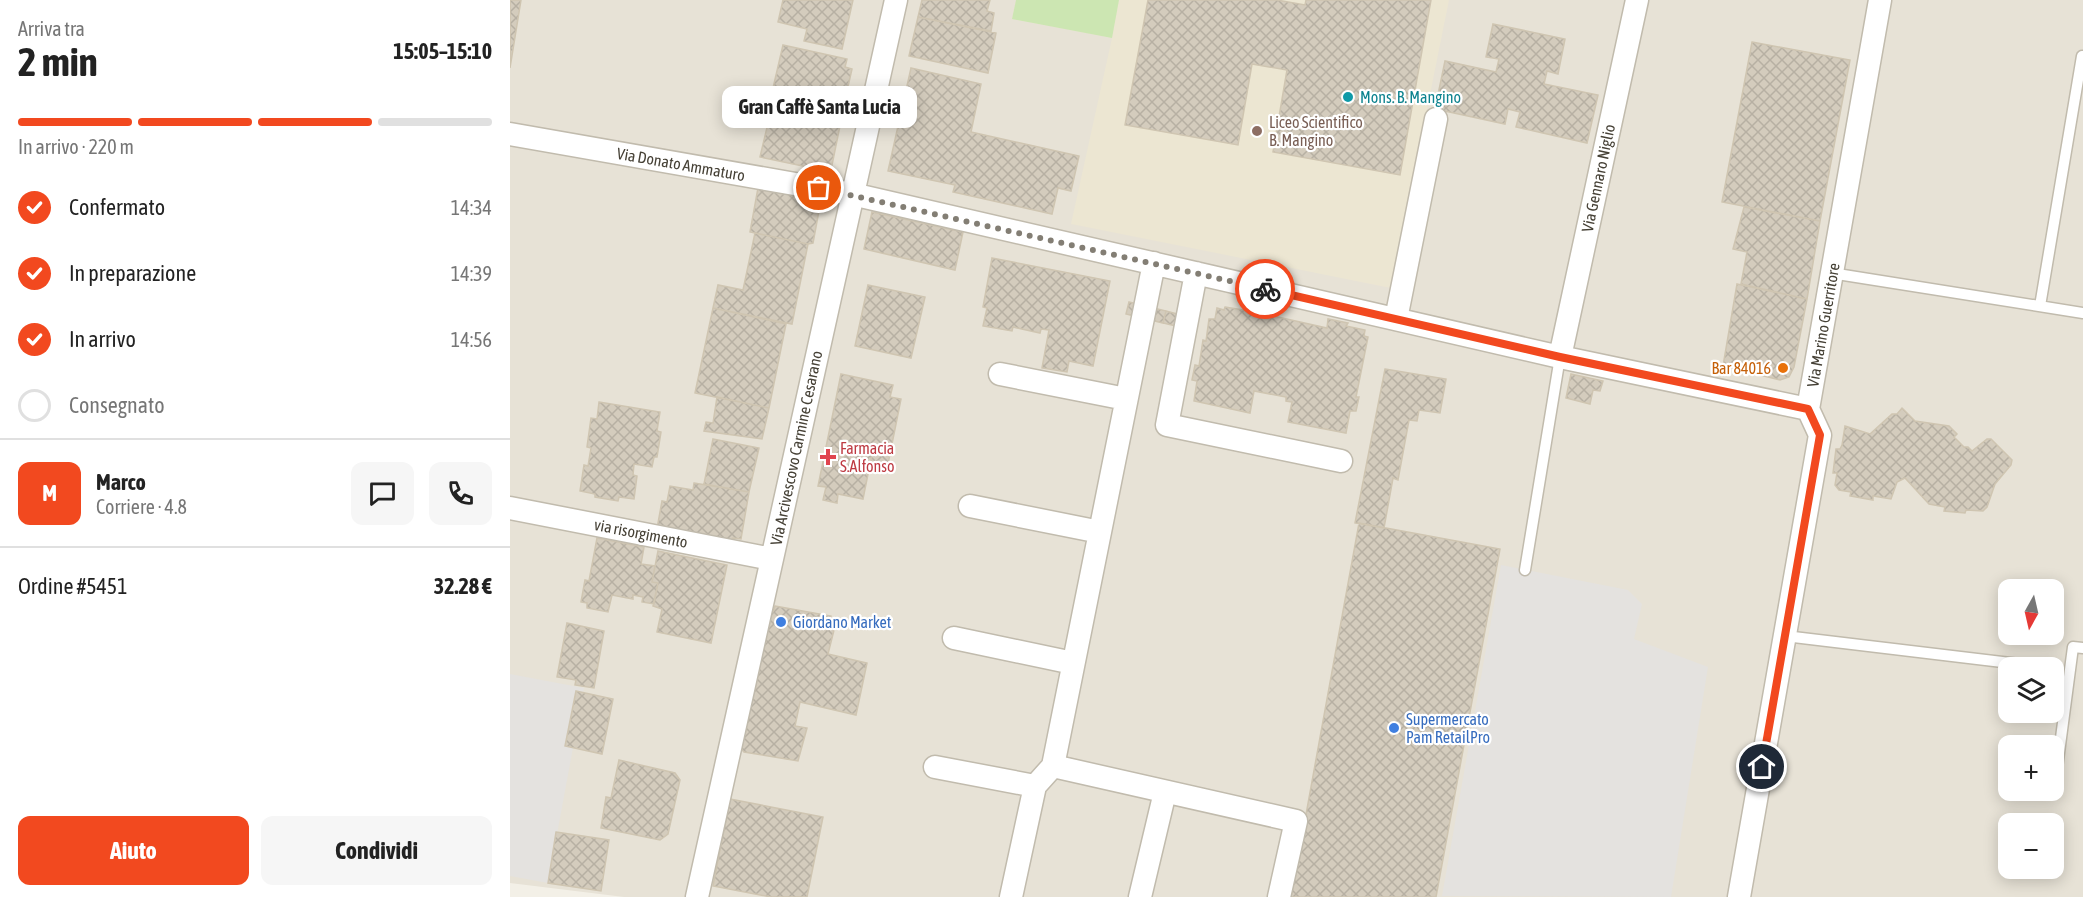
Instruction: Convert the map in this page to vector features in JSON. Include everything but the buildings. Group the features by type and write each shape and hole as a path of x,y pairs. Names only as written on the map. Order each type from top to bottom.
{"street":[{"name":"Via Arcivescovo Carmine Cesarano","path":"697,897 896,0"},
{"name":"Via Gennaro Niglio","path":"1560,357 1637,0"},
{"name":"Via Marino Guerritore","path":"1739,897 1820,435 1808,409 1880,0"},
{"path":"1396,319 1436,119"},
{"name":"Via Donato Ammaturo","path":"510,134 852,194 1560,357 1808,409"},
{"path":"1011,897 1035,786 1053,766 1154,263"},
{"path":"1196,273 1167,424 1341,461"},
{"path":"1000,374 1126,399"},
{"path":"970,506 1100,532"},
{"name":"via risorgimento","path":"510,508 772,559"},
{"path":"954,638 1074,663"},
{"path":"1053,766 1296,821 1279,897"},
{"path":"935,767 1035,786"},
{"path":"1140,897 1165,792"}],"lane":[{"path":"2040,306 2082,56"},
{"path":"1831,273 2083,313"},
{"path":"1525,570 1560,357"},
{"path":"1785,636 1998,661"},
{"path":"2061,735 2073,647 2083,648"}],"shaded area":[{"path":"510,0 2083,0 2083,897 624,897 510,883"},
{"name":"Liceo Scientifico B. Mangino","path":"1016,0 1449,0 1391,288 1071,224 1112,38 1012,19"},
{"path":"1501,565 1628,590 1642,604 1634,639 1708,667 1671,897 1442,896"},
{"path":"510,674 584,688 548,883 510,876"}],"green space":[{"path":"1016,0 1119,0 1112,38 1012,19"}],"way so far":[{"path":"819,188 1265,289"}],"place":[{"name":"Mons. B. Mangino","path":"1348,97"},
{"name":"Liceo Scientifico B. Mangino","path":"1257,131"},
{"name":"Gran Caffè Santa Lucia","path":"819,188"},
{"name":"Bar 84016","path":"1783,368"},
{"name":"Farmacia S.Alfonso","path":"828,457"},
{"name":"Giordano Market","path":"781,622"},
{"name":"Supermercato Pam RetailPro","path":"1394,728"}],"route":[{"path":"1265,289 1560,357 1808,409 1820,435 1762,767"}]}
